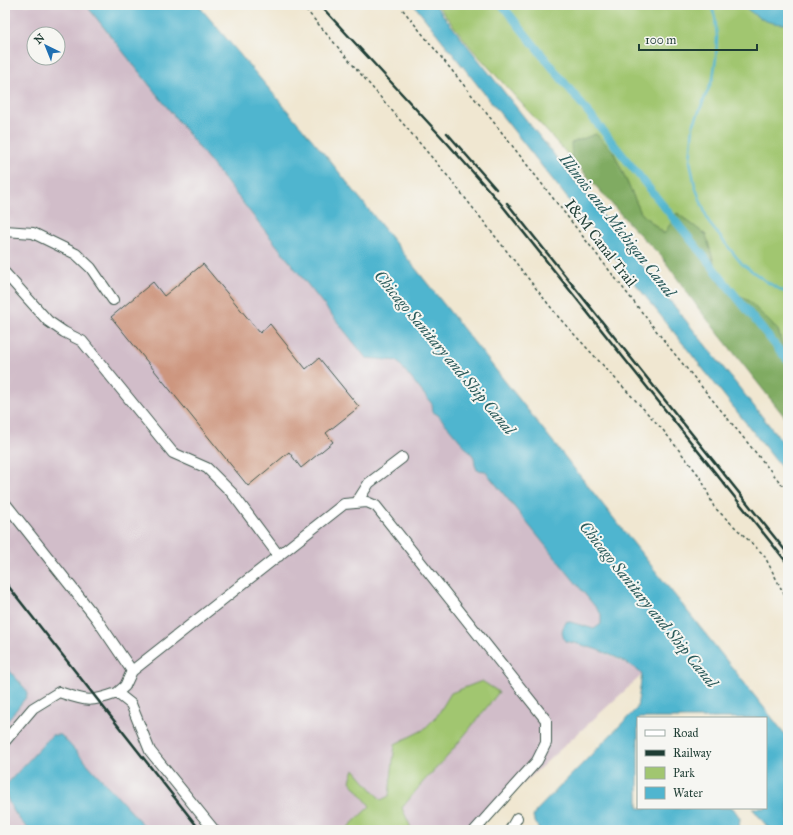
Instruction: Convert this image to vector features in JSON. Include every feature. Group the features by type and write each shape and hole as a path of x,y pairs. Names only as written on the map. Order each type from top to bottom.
{"lane":[{"path":"5,231 33,233 76,254 91,268 113,300"},
{"path":"5,273 48,321 64,332 82,341 173,453 207,468 232,493 279,556"},
{"path":"357,502 369,484 402,458"},
{"path":"5,741 33,708 59,692 86,701 98,700 117,693 125,686 132,671 344,504 367,502 376,506 546,720 546,743 537,761 475,830"},
{"path":"5,503 96,618 132,671"},
{"path":"117,693 131,704 150,751 214,830"},
{"path":"510,830 517,818"}],"path":[{"path":"302,5 451,180 560,319 663,430 701,478 714,507 764,555 788,602"},
{"name":"I&M Canal Trail","path":"399,5 496,125 670,347 788,492"}],"shaded area":[{"path":"5,5 86,5 366,357 397,361 432,404 433,412 438,415 475,457 475,465 477,470 485,471 601,614 601,624 594,630 578,624 565,641 594,648 636,668 643,674 472,830 5,830"}],"green space":[{"path":"437,5 788,5 788,353 783,347 778,330 749,301 720,284 706,235 677,213 665,234 641,213 613,151 596,134 572,143 572,159 472,49"},
{"path":"596,134 613,151 641,213 664,234 677,213 706,235 720,284 749,301 778,330 783,347 788,353 788,421 699,309 662,257 632,227 572,159 571,143"},
{"path":"482,681 499,692 447,757 423,782 402,808 412,830 345,830 370,806 350,781 354,769 381,800 389,796 395,744 423,730 437,716 451,693"}],"water":[{"name":"Chicago Sanitary and Ship Canal","path":"86,5 198,5 331,162 788,738 788,830 770,830 753,809 767,809 767,717 637,717 637,809 734,809 740,818 739,830 539,830 533,817 536,811 637,708 642,674 616,657 585,646 565,641 562,631 567,621 594,629 601,624 601,614 485,471 477,470 474,457 438,415 433,412 432,404 397,361 366,358"},
{"name":"Illinois and Michigan Canal","path":"414,5 435,5 788,449 788,476"},
{"path":"742,5 788,5 788,19 785,24 772,23 757,16"},
{"path":"5,665 27,691 27,696 5,724"},
{"path":"52,735 61,735 148,830 30,830 25,826 13,810 7,798 5,786"}],"building":[{"path":"203,264 260,333 270,324 306,369 319,358 359,407 326,433 333,442 301,468 289,452 248,486 111,317 153,282 164,296"}],"waterway":[{"path":"502,5 788,361"},
{"path":"711,5 715,17 717,37 716,58 713,78 693,126 690,161 695,186 709,223 742,264 767,282 788,294"}],"railway":[{"path":"320,5 501,204 788,564"},
{"path":"447,133 496,189"},
{"path":"507,203 788,554"},
{"path":"5,582 200,830"}]}
